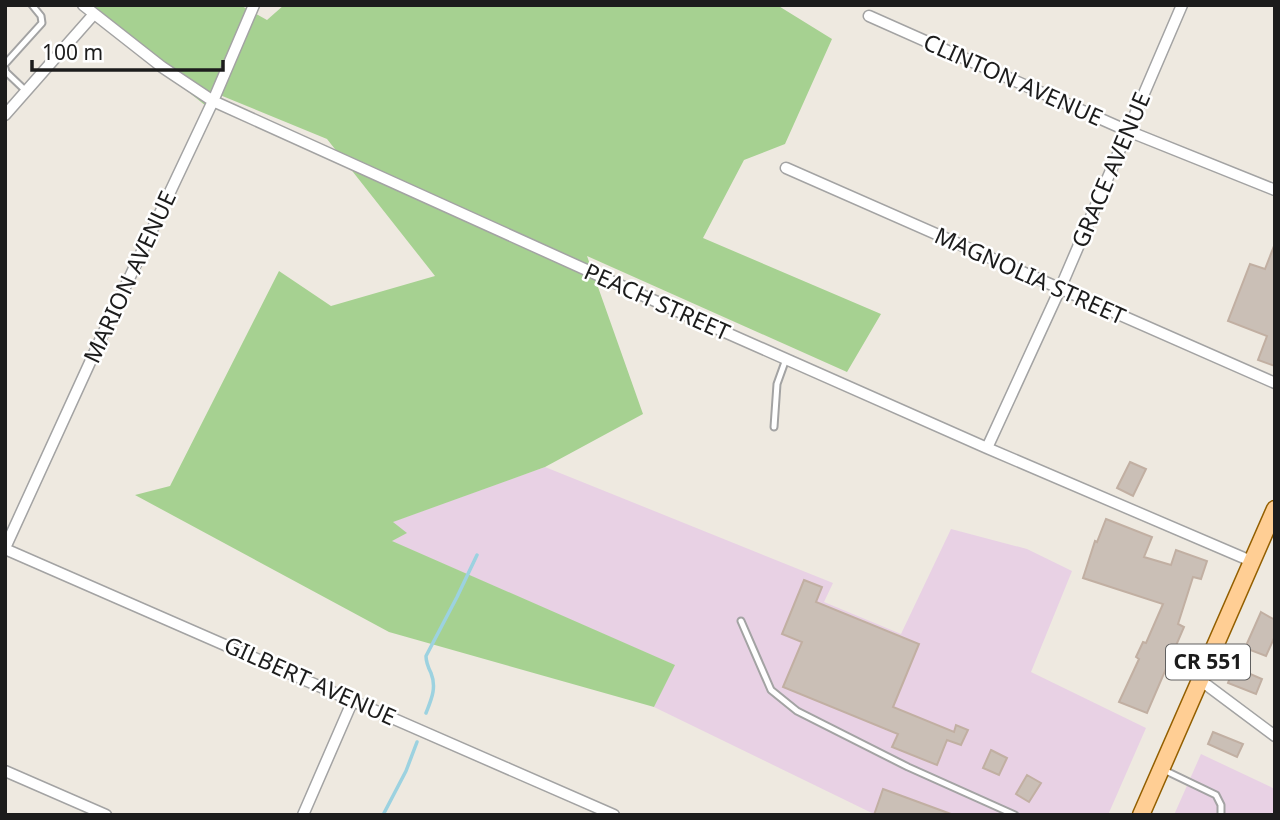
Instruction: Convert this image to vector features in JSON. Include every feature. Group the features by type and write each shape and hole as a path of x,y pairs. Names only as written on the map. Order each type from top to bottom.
{"main road":[{"name":"CR 551","path":"1141,815 1275,509"}],"street":[{"name":"PEACH STREET","path":"83,5 162,67 213,101 675,310 1251,561"},
{"name":"MARION AVENUE","path":"5,548 213,101 254,5"},
{"name":"GRACE AVENUE","path":"987,448 1060,289 1182,5"},
{"path":"5,115 94,14"},
{"name":"CLINTON AVENUE","path":"869,16 1128,131 1275,190"},
{"name":"MAGNOLIA STREET","path":"786,168 1275,383"},
{"name":"GILBERT AVENUE","path":"5,548 614,815"},
{"path":"1200,680 1275,736"},
{"path":"303,815 353,700"},
{"path":"5,771 106,815"}],"lane":[{"path":"26,91 6,72 5,66 42,23 41,16 32,5"},
{"path":"774,427 777,383 786,359"},
{"path":"741,621 771,690 797,710 908,767 1015,815"},
{"path":"1161,769 1216,795 1221,805 1221,815"}],"shaded area":[{"path":"545,467 833,583 824,602 901,634 951,529 1027,549 1072,571 1031,672 1146,728 1108,815 876,815 654,707 674,665 391,541 392,522"},
{"path":"1201,754 1275,789 1275,815 1174,815"}],"green space":[{"path":"80,5 240,5 267,20 284,5 777,5 832,39 785,144 744,160 703,238 881,314 847,372 587,256 643,414 545,467 393,522 407,533 392,541 675,665 654,707 389,632 135,495 170,486 279,271 331,306 435,276 327,139 215,93 206,106"}],"building":[{"path":"1274,246 1275,366 1258,360 1267,336 1228,321 1250,264 1265,269"},
{"path":"1130,462 1146,469 1133,496 1117,488"},
{"path":"1106,519 1152,537 1144,557 1171,565 1176,550 1207,561 1201,579 1193,577 1178,624 1184,627 1147,713 1119,702 1139,659 1136,657 1143,642 1146,643 1163,604 1083,578 1095,541 1097,542"},
{"path":"804,580 822,587 816,602 919,644 893,707 954,732 956,725 968,730 961,745 947,740 937,765 892,747 898,734 783,687 802,642 782,634"},
{"path":"1261,612 1275,620 1275,636 1266,656 1245,648"},
{"path":"1234,667 1262,679 1256,694 1228,683"},
{"path":"1213,732 1243,744 1237,757 1208,744"},
{"path":"991,750 1007,758 999,775 983,768"},
{"path":"1027,775 1041,783 1029,802 1016,794"},
{"path":"883,789 951,814 951,815 874,815"}],"waterway":[{"path":"426,713 433,694 426,656 477,555"},
{"path":"383,815 406,771 417,742"}]}
